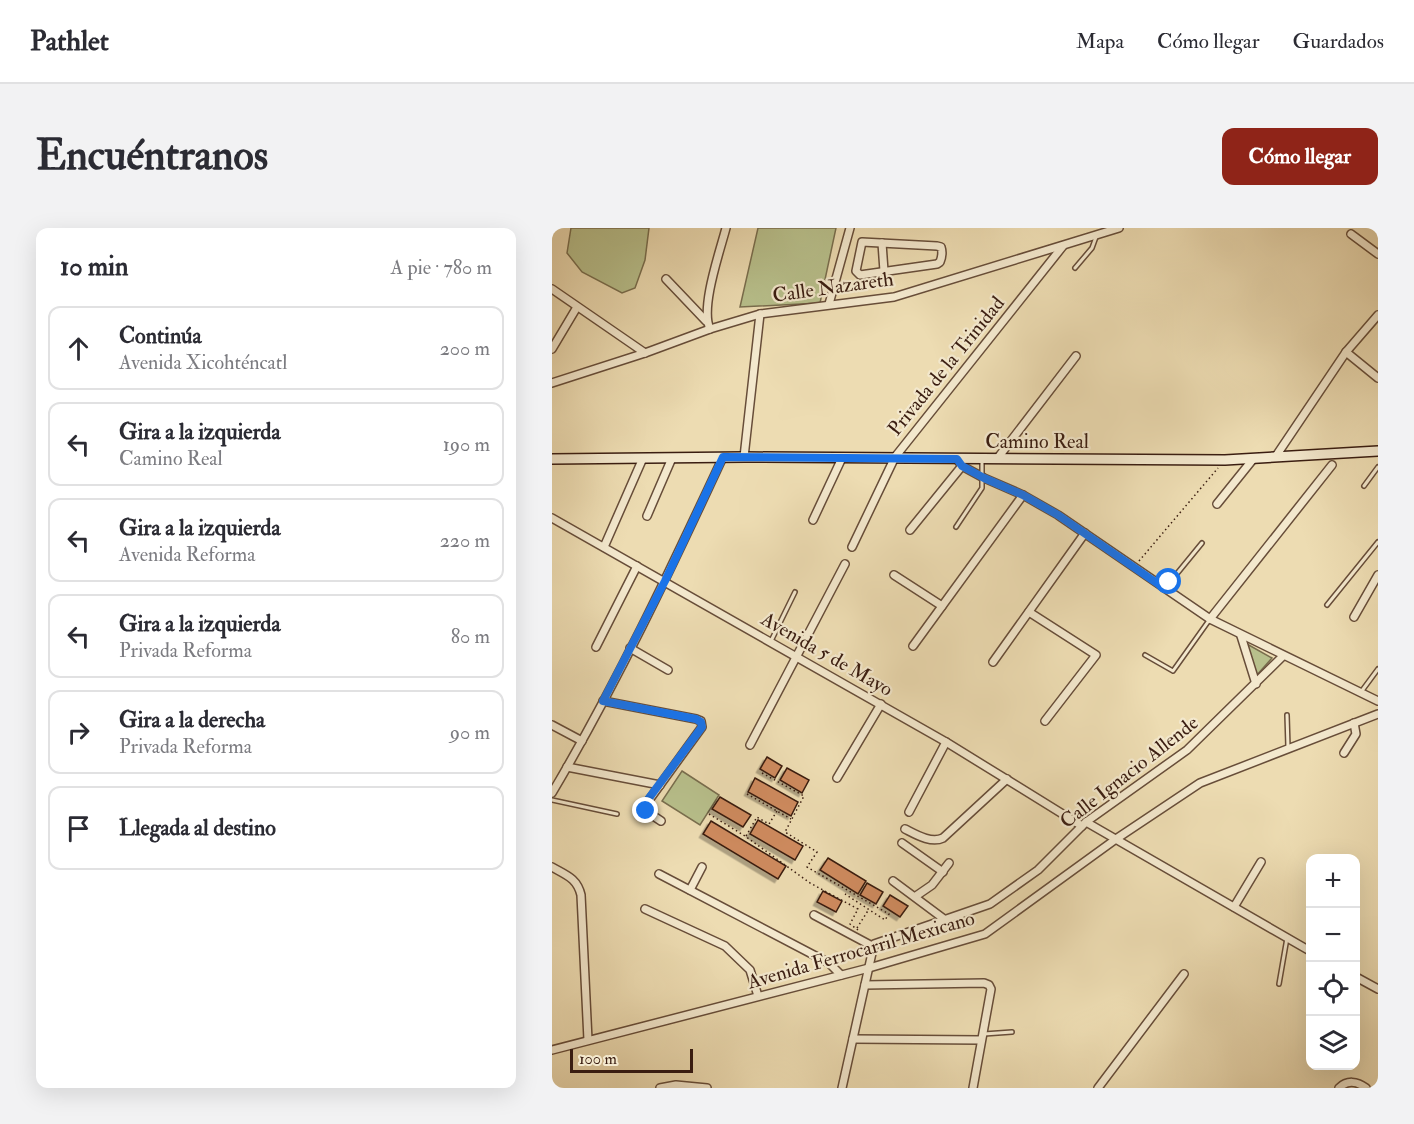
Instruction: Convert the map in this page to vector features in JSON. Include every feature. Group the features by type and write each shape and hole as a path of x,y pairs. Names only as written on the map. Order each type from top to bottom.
{"main road":[{"name":"Camino Real","path":"552,459 895,457 959,462 982,459 1225,460 1378,451"}],"street":[{"path":"708,325 710,287 726,228"},
{"path":"829,304 850,228"},
{"name":"Calle Nazareth","path":"552,383 645,353 708,325 759,314 894,297 1119,228"},
{"path":"1351,234 1378,254"},
{"path":"861,242 882,243 937,246 943,251 940,262 937,264 857,274 861,242"},
{"path":"882,243 884,271"},
{"name":"Privada de la Trinidad","path":"852,546 895,457 1064,246"},
{"path":"842,259 857,260"},
{"path":"666,279 708,325"},
{"path":"552,289 645,353"},
{"path":"552,350 577,307"},
{"path":"744,457 759,314"},
{"path":"1276,456 1346,352 1378,315"},
{"path":"1346,352 1378,378"},
{"path":"997,459 1076,356"},
{"path":"552,792 582,741 665,581 723,457"},
{"path":"604,547 643,458"},
{"path":"648,516 672,458"},
{"path":"813,520 842,458"},
{"path":"1217,504 1254,458"},
{"path":"910,530 959,462 984,478 1023,495 1058,515 1210,619 1378,701"},
{"path":"1210,619 1332,465"},
{"path":"913,646 1023,495"},
{"name":"Avenida 5 de Mayo","path":"552,518 796,655 1084,824 1116,839 1306,948"},
{"path":"993,662 1085,533"},
{"path":"750,745 845,564"},
{"path":"596,647 637,566"},
{"path":"894,575 942,606"},
{"path":"1354,617 1378,575"},
{"path":"1029,612 1096,655 1045,721"},
{"path":"1241,636 1256,684"},
{"path":"630,648 668,670"},
{"name":"Calle Ignacio Allende","path":"874,946 990,904 1038,870 1084,824 1187,750 1283,656"},
{"path":"603,701 696,719 701,722 702,727 644,807 646,811 661,821"},
{"path":"837,778 881,704"},
{"name":"Avenida Ferrocarril Mexicano","path":"552,1050 869,968 985,934 1116,839 1200,783 1378,714"},
{"path":"1344,753 1356,734 1354,723"},
{"path":"552,725 582,741"},
{"path":"909,812 946,742"},
{"path":"567,767 660,785"},
{"path":"905,829 938,841 1007,779"},
{"path":"902,843 943,872"},
{"path":"1234,907 1261,862"},
{"path":"916,896 932,885 949,863"},
{"path":"552,867 579,885 588,1040"},
{"path":"690,890 702,867"},
{"path":"659,874 829,963 841,975"},
{"path":"893,881 944,919"},
{"path":"645,909 725,946 750,970 758,996"},
{"path":"814,915 874,946 842,1088"},
{"path":"1098,1088 1184,974"},
{"path":"1360,979 1378,990"},
{"path":"865,985 984,983 989,985 991,989 973,1088"},
{"path":"853,1040 982,1037"},
{"path":"1339,1088 1348,1082 1360,1083 1366,1088"},
{"path":"660,1088 676,1085 707,1088"}],"lane":[{"path":"1076,268 1092,248 1096,236"},
{"path":"956,528 982,488 984,478 982,459"},
{"path":"1364,486 1378,467"},
{"path":"1327,605 1378,542"},
{"path":"1164,588 1202,543"},
{"path":"771,641 795,592"},
{"path":"1145,655 1173,671 1210,619"},
{"path":"1360,693 1378,669"},
{"path":"1287,715 1288,748"},
{"path":"552,800 617,814"},
{"path":"1279,984 1287,938"},
{"path":"982,1037 1012,1032"}],"path":[{"path":"1135,566 1225,460"},
{"path":"762,774 804,796 785,832 817,852 807,867 889,914 885,920 845,894"},
{"path":"747,794 791,819"},
{"path":"746,836 757,817 769,824 777,811"},
{"path":"709,814 746,836 810,883 858,909 850,924 874,946"},
{"path":"842,900 848,890"},
{"path":"857,928 868,909"}],"green space":[{"path":"571,228 649,228 645,260 635,288 622,293 582,272 567,253"},
{"path":"758,228 836,228 820,303 740,307"},
{"path":"1247,644 1272,658 1256,676"},
{"path":"682,771 719,795 700,825 662,801"}],"building":[{"path":"767,757 782,766 775,778 760,769"},
{"path":"787,768 809,780 802,793 780,780"},
{"path":"755,778 798,802 791,816 748,792"},
{"path":"720,797 751,815 743,827 712,809"},
{"path":"758,820 803,846 795,860 750,834"},
{"path":"711,821 786,866 778,879 703,834"},
{"path":"828,858 866,881 858,894 820,870"},
{"path":"867,883 883,892 876,904 860,895"},
{"path":"823,891 842,901 836,912 817,902"},
{"path":"890,895 908,906 900,917 883,906"}],"route":[{"path":"646,811 644,807 646,802 702,727 701,722 696,719 603,701 665,581 723,457 957,459 962,466 1023,495 1058,515 1164,588 1169,582"}]}
